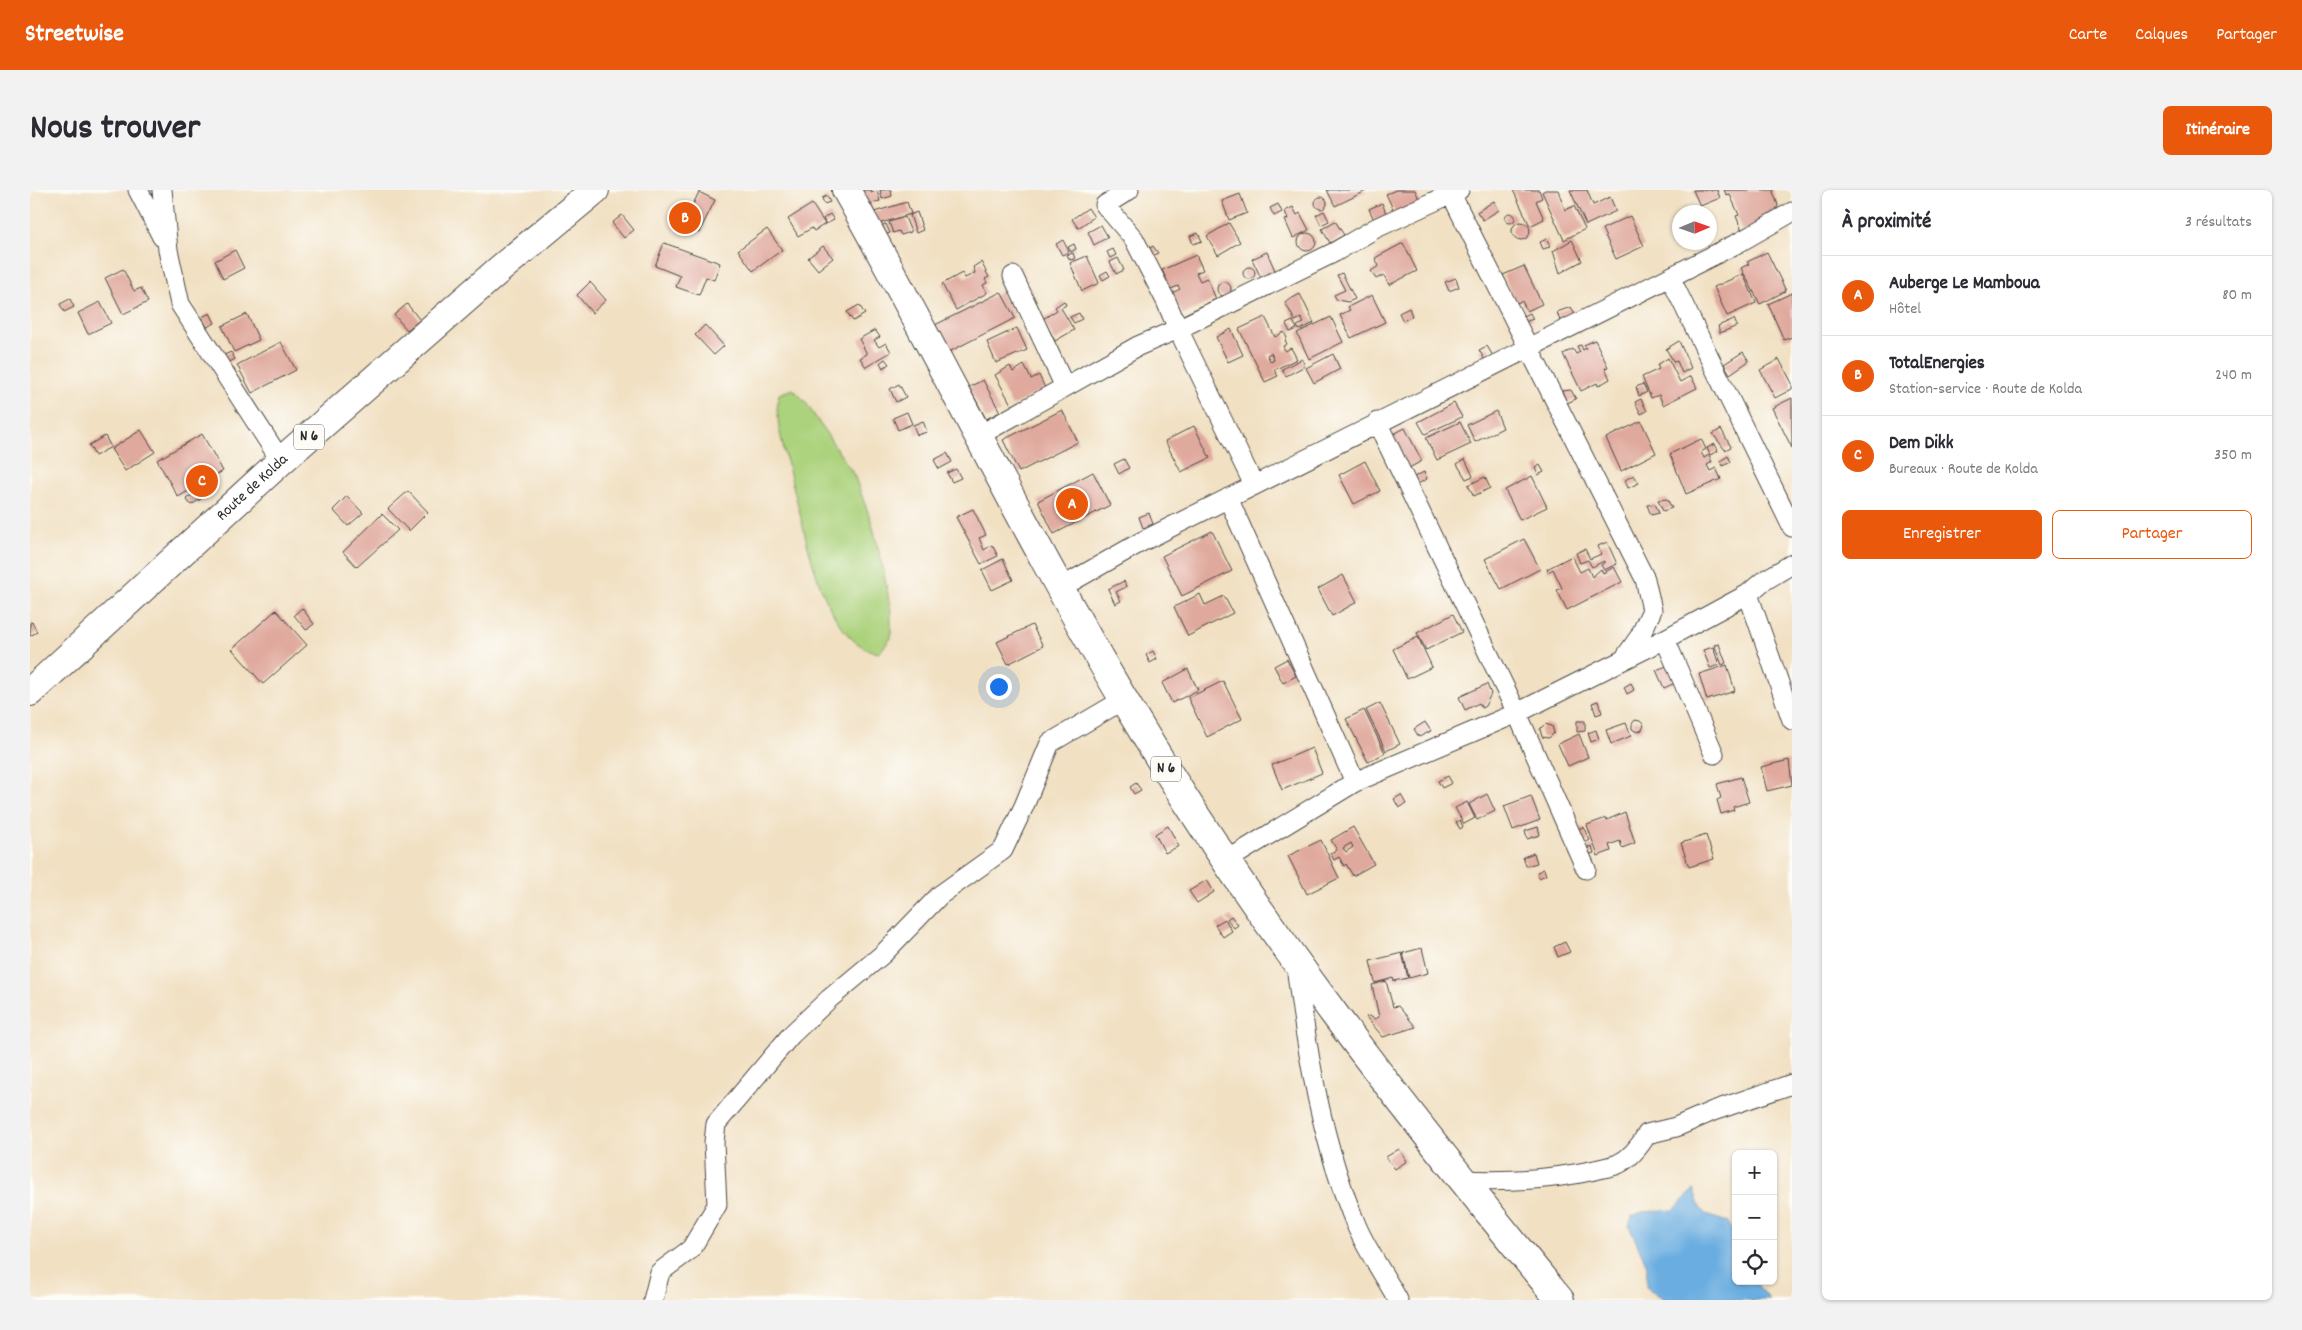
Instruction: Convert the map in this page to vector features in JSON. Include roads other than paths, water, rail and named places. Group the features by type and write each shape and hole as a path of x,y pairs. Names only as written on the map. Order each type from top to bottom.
{"main road":[{"name":"Route de Kolda","path":"30,692 281,462 500,269 595,190"},
{"name":"N 6","path":"846,190 1060,588 1123,700 1226,861 1354,1041 1462,1180 1560,1300"}],"street":[{"path":"138,190 168,250"},
{"path":"162,190 168,250 180,304 281,462"},
{"path":"1129,190 1105,205 1134,239 1166,301 1254,485"},
{"path":"978,436 1138,346 1178,329 1335,252 1376,228 1453,191 1528,347 1645,579 1652,610 1640,636 1626,657"},
{"path":"1060,588 1141,542 1377,422 1738,243 1792,212"},
{"path":"1013,276 1065,387"},
{"path":"1670,277 1792,527"},
{"path":"1377,422 1517,713 1586,869"},
{"path":"1228,498 1355,782"},
{"path":"1226,861 1355,782 1517,713 1664,639 1748,594 1762,582 1792,564"},
{"path":"1748,594 1787,685 1792,720"},
{"path":"1664,639 1714,754"},
{"path":"653,1300 660,1272 690,1249 717,1205 714,1142 716,1124 791,1035 883,954 940,896 1003,850 1024,806 1050,743 1123,700"},
{"path":"1295,959 1304,1029 1313,1077 1338,1176 1358,1229 1398,1300"},
{"path":"1462,1180 1500,1182 1538,1179 1573,1175 1618,1164 1638,1149 1647,1134 1676,1127 1713,1111 1792,1084"}],"water":[{"path":"1694,1189 1704,1213 1728,1222 1732,1230 1732,1285 1757,1285 1770,1300 1666,1300 1646,1287 1647,1265 1629,1226 1632,1216 1642,1212 1674,1210"}],"place":[{"name":"TotalEnergies","path":"685,218"},
{"name":"Dem Dikk","path":"202,481"},
{"name":"Auberge Le Mamboua","path":"1072,504"}]}
